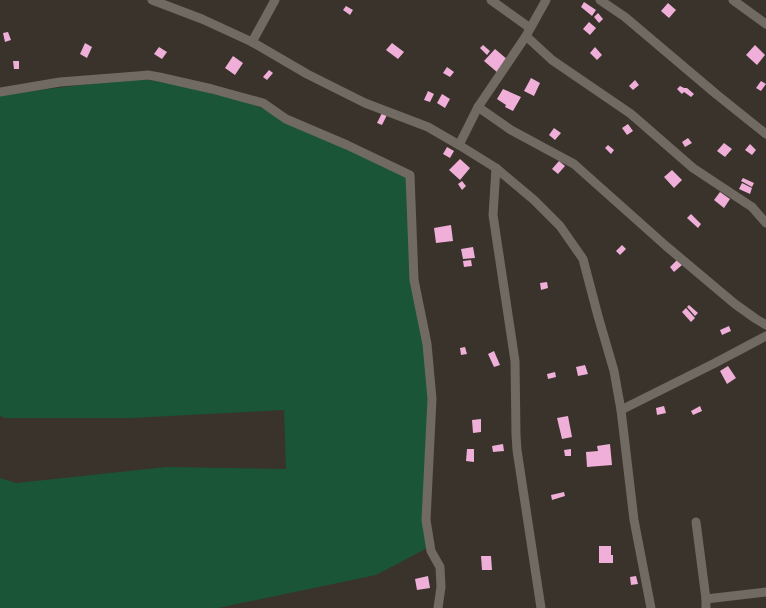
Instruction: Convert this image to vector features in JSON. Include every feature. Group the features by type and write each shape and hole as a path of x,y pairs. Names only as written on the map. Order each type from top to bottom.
{"street":[{"path":"152,0 172,4 252,42 306,74 364,103 428,127 496,168 534,200 560,226 582,259 614,371 621,410 634,520 651,608"},
{"path":"252,42 275,0"},
{"path":"491,0 530,28"},
{"path":"458,145 478,107 526,36 546,0"},
{"path":"600,0 625,17 766,134"},
{"path":"733,0 766,24"},
{"path":"526,36 552,60 632,114 693,168 752,208 766,223"},
{"path":"0,92 60,82 148,75 159,77 263,103 286,119 410,176 414,280 427,344 432,399 426,520 432,551 440,567 441,587 438,608"},
{"path":"478,107 511,130 574,164 666,246 735,304 766,325"},
{"path":"496,168 493,216 515,361 517,450 541,608"},
{"path":"621,410 766,336"},
{"path":"696,522 706,604 766,592"}],"green space":[{"path":"136,78 208,89 281,115 410,177 419,292 435,414 428,528 435,544 376,575 218,608 0,608 0,478 16,483 167,467 286,469 284,410 131,418 5,418 0,416 0,95"}],"building":[{"path":"584,2 596,10 592,16 581,7"},
{"path":"668,3 676,10 669,18 661,11"},
{"path":"346,6 353,10 350,15 343,10"},
{"path":"598,13 603,19 599,23 594,17"},
{"path":"589,22 596,28 590,35 583,29"},
{"path":"8,32 11,40 5,42 3,33"},
{"path":"85,43 92,47 87,58 80,54"},
{"path":"392,43 404,52 398,59 386,50"},
{"path":"483,45 490,51 487,55 480,48"},
{"path":"755,45 765,55 757,65 746,55"},
{"path":"159,47 167,52 162,59 154,54"},
{"path":"595,47 602,55 597,60 590,53"},
{"path":"495,49 508,60 498,73 484,61"},
{"path":"233,56 243,63 235,75 225,68"},
{"path":"13,61 19,61 19,69 14,69"},
{"path":"447,67 454,72 450,77 443,73"},
{"path":"269,70 273,73 267,80 263,77"},
{"path":"531,78 540,83 534,96 524,91"},
{"path":"635,80 639,85 633,90 629,86"},
{"path":"761,81 766,84 761,91 756,88"},
{"path":"680,86 687,88 694,94 691,97 684,92 682,94 677,89"},
{"path":"503,89 521,97 513,111 505,107 506,105 497,99"},
{"path":"428,91 434,94 430,102 424,100"},
{"path":"442,94 450,99 445,108 437,103"},
{"path":"382,113 387,115 382,125 377,123"},
{"path":"628,124 633,131 627,135 622,128"},
{"path":"554,128 561,133 555,140 549,135"},
{"path":"688,138 692,143 685,147 682,142"},
{"path":"724,143 732,149 725,157 717,151"},
{"path":"750,144 756,150 752,155 745,150"},
{"path":"608,145 614,150 611,154 605,148"},
{"path":"447,147 454,151 450,158 443,154"},
{"path":"460,159 470,168 460,180 449,170"},
{"path":"559,161 565,166 558,174 552,169"},
{"path":"672,170 682,180 674,188 664,177"},
{"path":"743,178 754,183 752,187 741,181"},
{"path":"462,181 466,186 462,190 458,184"},
{"path":"742,183 752,188 750,194 739,189"},
{"path":"720,192 730,199 724,208 714,200"},
{"path":"691,214 701,224 698,228 687,218"},
{"path":"451,225 453,241 436,243 434,228"},
{"path":"622,245 626,249 620,255 616,251"},
{"path":"473,247 475,258 463,259 461,249"},
{"path":"471,260 472,266 464,267 463,261"},
{"path":"677,260 682,265 674,272 670,267"},
{"path":"547,282 548,288 541,290 540,283"},
{"path":"689,305 698,313 695,316 687,307"},
{"path":"686,308 695,318 691,322 682,312"},
{"path":"729,326 731,331 722,335 720,330"},
{"path":"465,347 467,354 461,355 460,348"},
{"path":"494,351 500,365 494,367 488,354"},
{"path":"585,365 588,374 578,376 576,367"},
{"path":"728,366 736,378 727,384 720,371"},
{"path":"555,372 556,377 548,379 547,374"},
{"path":"664,406 666,413 657,415 656,408"},
{"path":"700,406 702,411 693,415 691,411"},
{"path":"568,416 572,437 562,439 557,418"},
{"path":"481,419 481,432 473,433 472,420"},
{"path":"503,444 504,451 493,452 492,446"},
{"path":"610,444 612,465 587,467 586,452 598,451 597,446"},
{"path":"467,449 474,449 474,462 466,461"},
{"path":"571,449 571,456 565,456 564,450"},
{"path":"564,492 565,496 552,500 551,495"},
{"path":"599,546 611,546 613,563 599,563"},
{"path":"481,556 491,556 492,570 482,570"},
{"path":"428,576 430,588 417,590 415,579"},
{"path":"636,576 638,584 631,585 630,577"}]}
